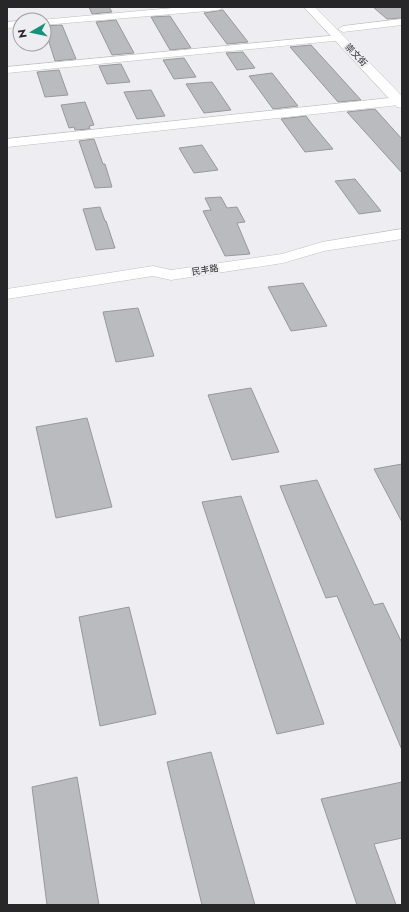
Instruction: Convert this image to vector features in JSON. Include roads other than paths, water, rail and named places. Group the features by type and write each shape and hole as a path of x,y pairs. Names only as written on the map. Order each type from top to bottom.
{"street":[{"path":"52,21 219,7"},
{"name":"崇文街","path":"309,7 341,33"},
{"name":"崇文街","path":"321,7 341,33 401,98"},
{"path":"7,70 341,33 402,22"},
{"path":"7,143 401,98"},
{"name":"民丰路","path":"7,294 153,272 171,276 283,258 322,247 402,234"}]}
